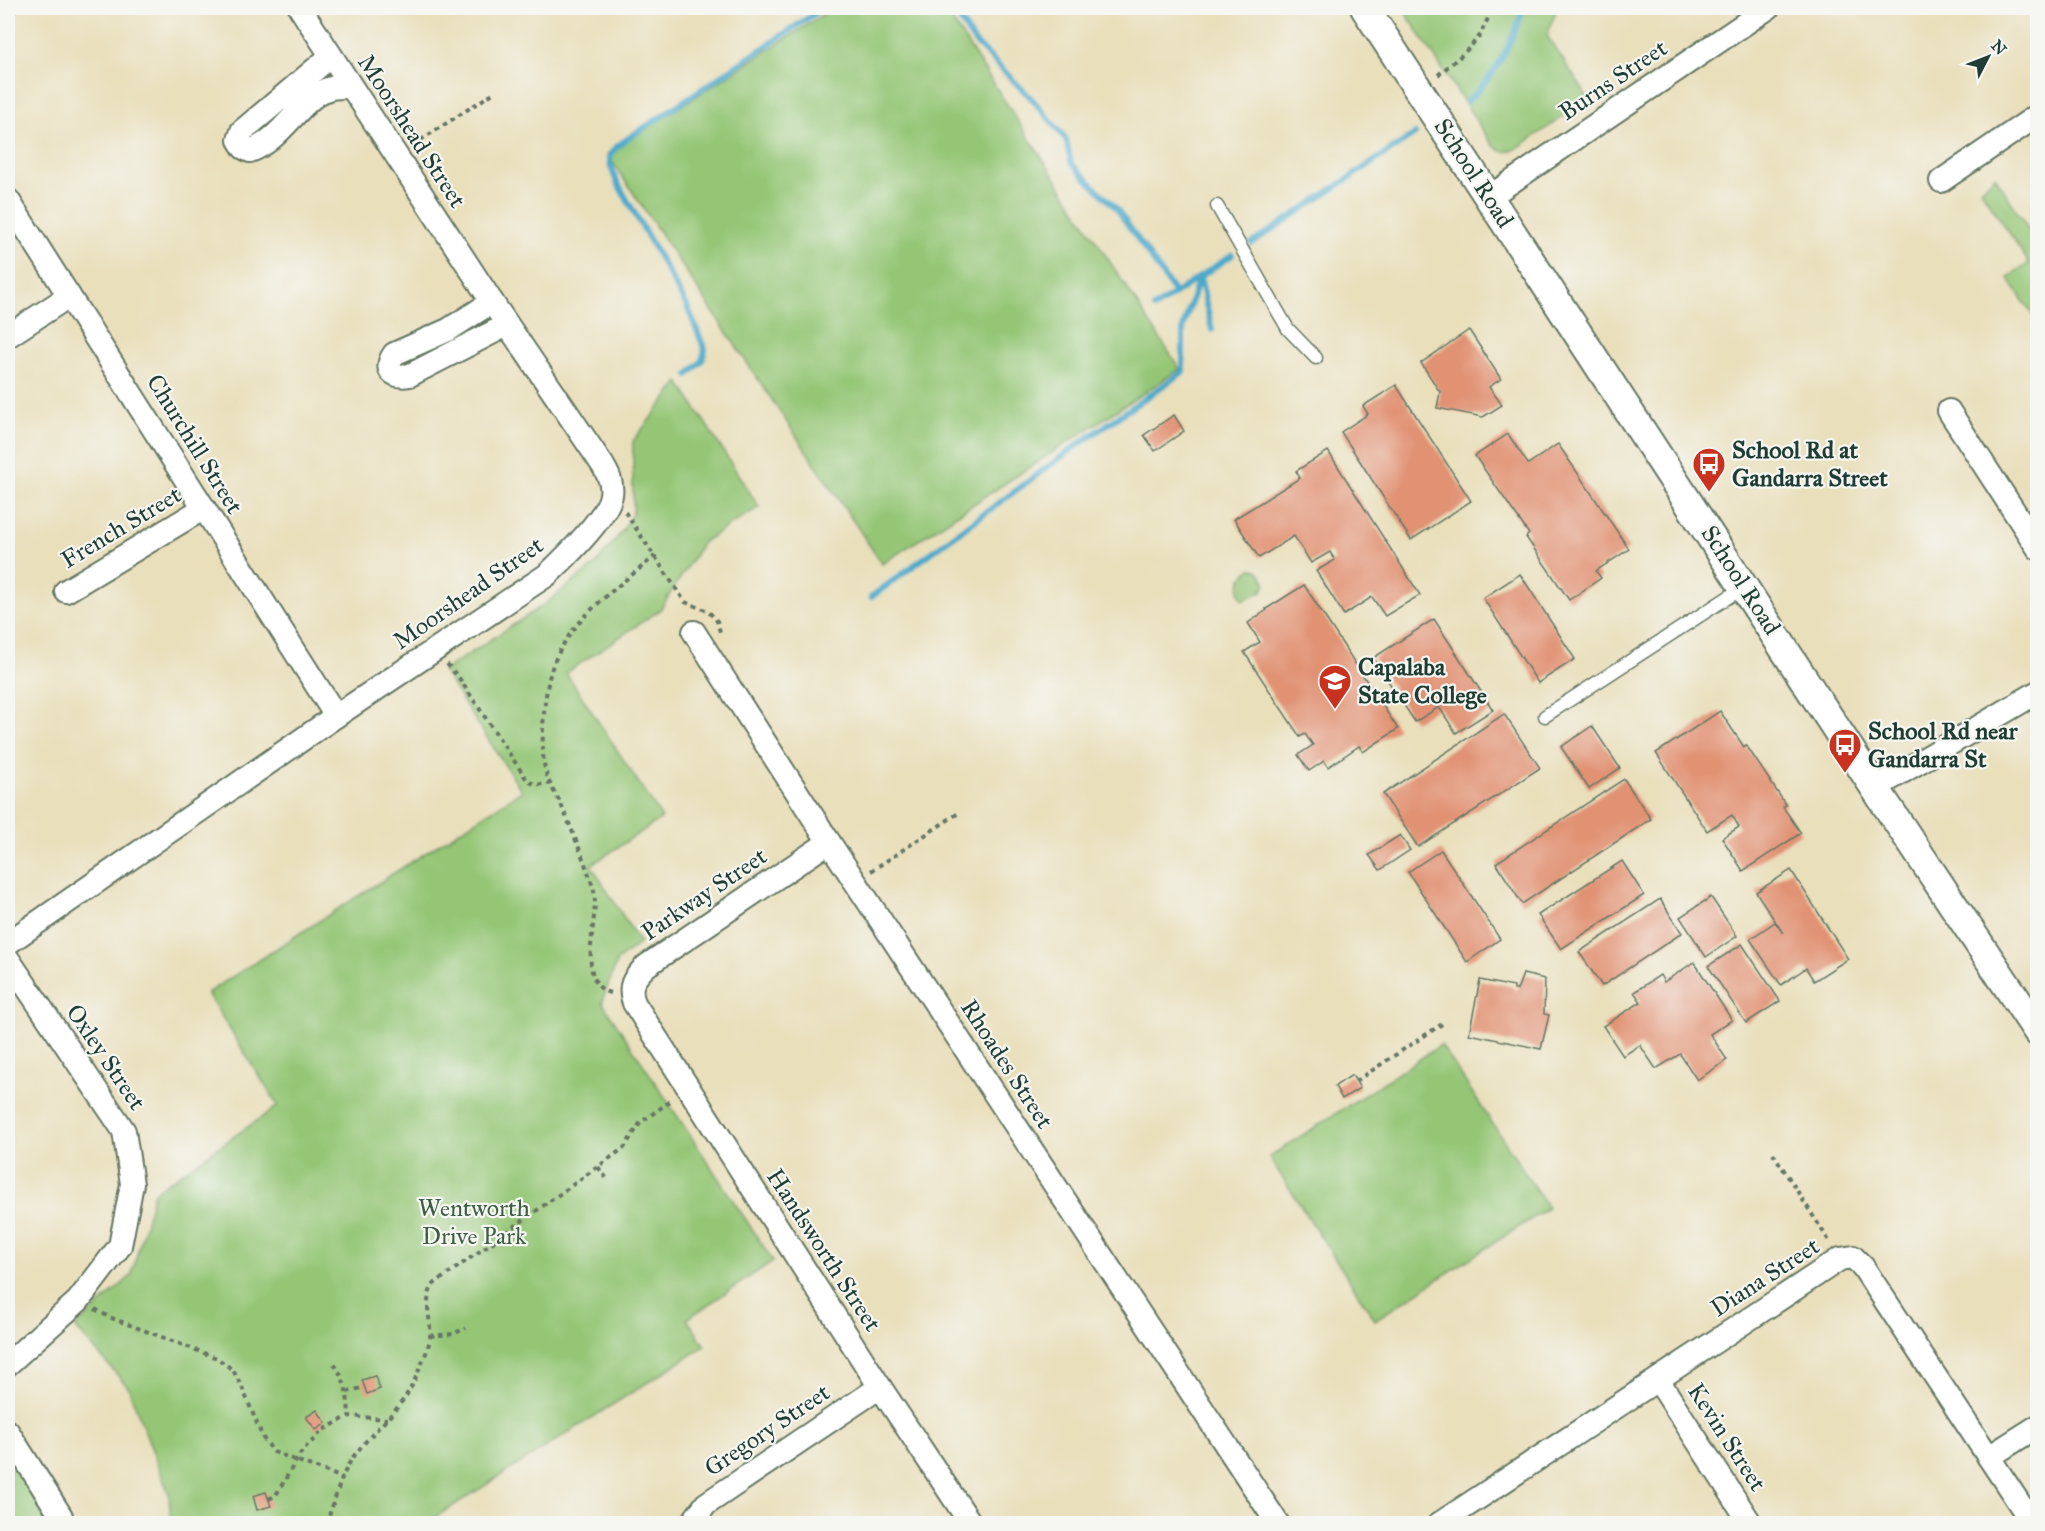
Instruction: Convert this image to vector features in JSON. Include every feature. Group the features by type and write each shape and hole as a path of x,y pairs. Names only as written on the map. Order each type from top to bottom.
{"street":[{"name":"Moorshead Street","path":"8,943 336,716 548,575 603,513 612,493 610,478 602,464 507,326 300,8"},
{"name":"School Road","path":"1365,8 2037,1032"},
{"name":"Burns Street","path":"1489,197 1768,8"},
{"path":"331,56 242,131 239,140 244,148 250,151 260,148 284,128 312,99 330,88 350,87"},
{"path":"1941,181 2037,115"},
{"name":"Churchill Street","path":"8,200 336,716"},
{"path":"8,336 69,296"},
{"path":"492,302 448,330 394,354 390,360 390,369 400,377 410,375 507,326"},
{"path":"1949,411 2037,548"},
{"name":"French Street","path":"66,591 204,508"},
{"name":"Rhoades Street","path":"694,632 829,842 1278,1524"},
{"path":"1875,788 2037,692"},
{"name":"Parkway Street","path":"634,1003 630,993 632,984 646,966 829,842"},
{"name":"Oxley Street","path":"8,960 124,1131 132,1184 120,1246 78,1301 8,1364"},
{"name":"Handsworth Street","path":"634,1003 880,1387 971,1524"},
{"name":"Diana Street","path":"1439,1524 1840,1259 1853,1257 1863,1267 2034,1524"},
{"name":"Kevin Street","path":"1658,1380 1751,1524"},
{"name":"Gregory Street","path":"691,1524 706,1504 880,1387"},
{"path":"1989,1457 2037,1426"},
{"path":"8,1431 61,1516 62,1524"}],"lane":[{"path":"1217,206 1288,328 1316,358"},
{"path":"1545,716 1745,586"}],"path":[{"path":"1438,75 1479,37 1493,8"},
{"path":"412,146 493,93"},
{"path":"610,993 600,988 591,968 590,956 595,913 594,891 579,849 545,772 543,722 553,665 568,638 588,611 655,556"},
{"path":"435,650 459,678 527,780 532,784 550,783"},
{"path":"870,872 960,812"},
{"path":"1356,1081 1443,1024"},
{"path":"326,1524 343,1478 356,1453 409,1394 427,1350 430,1336 428,1304 430,1289 434,1284 624,1148 641,1122 673,1100"},
{"path":"1773,1153 1840,1259"},
{"path":"598,1167 607,1179"},
{"path":"78,1301 109,1317 217,1358 232,1370 242,1387 263,1438 274,1452 343,1478"},
{"path":"430,1336 453,1334 466,1328"},
{"path":"334,1364 344,1378 349,1416"},
{"path":"347,1392 365,1387"},
{"path":"268,1499 276,1495 296,1461 310,1442 323,1430 349,1416 388,1419"}],"green space":[{"path":"833,8 944,8 1180,369 882,564 607,154"},
{"path":"1557,8 1547,36 1589,99 1516,149 1505,152 1500,150 1491,143 1403,9"},
{"path":"1995,176 2037,243 2037,322 2008,278 2029,263 1981,190"},
{"name":"Wentworth Drive Park","path":"679,382 759,507 703,542 660,610 566,673 662,818 591,865 640,943 617,961 602,1002 773,1261 687,1319 705,1346 434,1518 416,1523 171,1523 169,1494 128,1387 75,1327 131,1276 154,1192 278,1106 207,993 522,791 443,671 542,606 595,565 623,530 633,512 633,441"},
{"path":"1251,569 1259,572 1266,585 1261,592 1243,600 1239,592 1240,584"},
{"path":"1441,1045 1548,1208 1375,1320 1269,1157"},
{"path":"8,1457 40,1503 43,1523 8,1523"}],"building":[{"path":"1469,330 1501,379 1489,387 1502,405 1483,417 1437,408 1440,392 1421,363"},
{"path":"1396,385 1471,501 1411,540 1341,432 1368,414 1363,406"},
{"path":"1174,415 1184,431 1155,451 1144,435"},
{"path":"1508,434 1528,464 1558,444 1629,549 1596,571 1601,578 1569,600 1526,537 1529,534 1475,456"},
{"path":"1328,451 1420,595 1385,616 1372,597 1344,615 1316,571 1335,560 1330,552 1311,563 1294,536 1259,558 1234,519 1300,478 1296,471"},
{"path":"1520,574 1575,659 1538,683 1483,598"},
{"path":"1304,585 1398,729 1363,752 1359,746 1328,767 1324,761 1309,771 1298,755 1313,745 1305,734 1300,737 1244,652 1260,642 1248,623"},
{"path":"1434,619 1493,710 1456,733 1439,707 1415,722 1373,658"},
{"path":"1720,711 1786,805 1783,807 1801,833 1743,871 1722,838 1739,827 1732,815 1707,831 1656,753"},
{"path":"1504,714 1540,768 1418,847 1383,794"},
{"path":"1592,726 1620,768 1589,789 1561,747"},
{"path":"1624,779 1651,819 1522,904 1496,863"},
{"path":"1400,835 1410,850 1380,870 1369,855"},
{"path":"1441,850 1500,939 1467,962 1408,872"},
{"path":"1622,861 1644,895 1561,949 1538,915"},
{"path":"1791,870 1848,959 1814,981 1806,968 1781,985 1750,939 1775,922 1783,933 1756,892"},
{"path":"1711,897 1737,936 1706,957 1680,917"},
{"path":"1660,899 1682,933 1602,986 1579,952"},
{"path":"1742,944 1780,1001 1746,1023 1708,966"},
{"path":"1694,962 1732,1020 1710,1034 1727,1060 1697,1080 1680,1054 1656,1069 1640,1045 1623,1056 1603,1026 1641,1002 1634,992 1660,975 1664,982"},
{"path":"1523,974 1545,979 1544,1014 1549,1015 1541,1049 1469,1034 1480,980 1514,987 1514,990 1517,990"},
{"path":"1352,1075 1360,1088 1342,1099 1335,1086"},
{"path":"375,1376 380,1389 367,1394 362,1380"},
{"path":"317,1410 326,1423 316,1430 306,1417"},
{"path":"266,1492 271,1506 257,1510 253,1496"}],"waterway":[{"path":"688,375 702,361 705,350 687,306 617,182 610,157 615,149 627,139 823,8"},
{"path":"952,8 974,41 1032,99 1066,139 1071,163 1117,209 1175,293"},
{"path":"1467,101 1495,70 1524,8"},
{"path":"1252,243 1415,134"},
{"path":"1154,308 1232,255"},
{"path":"871,597 1079,444 1183,372 1183,327 1200,276"},
{"path":"1200,277 1212,330"}],"place":[{"name":"School Rd at Gandarra Street","path":"1709,493"},
{"name":"Capalaba State College","path":"1335,710"},
{"name":"School Rd near Gandarra St","path":"1845,774"}]}
